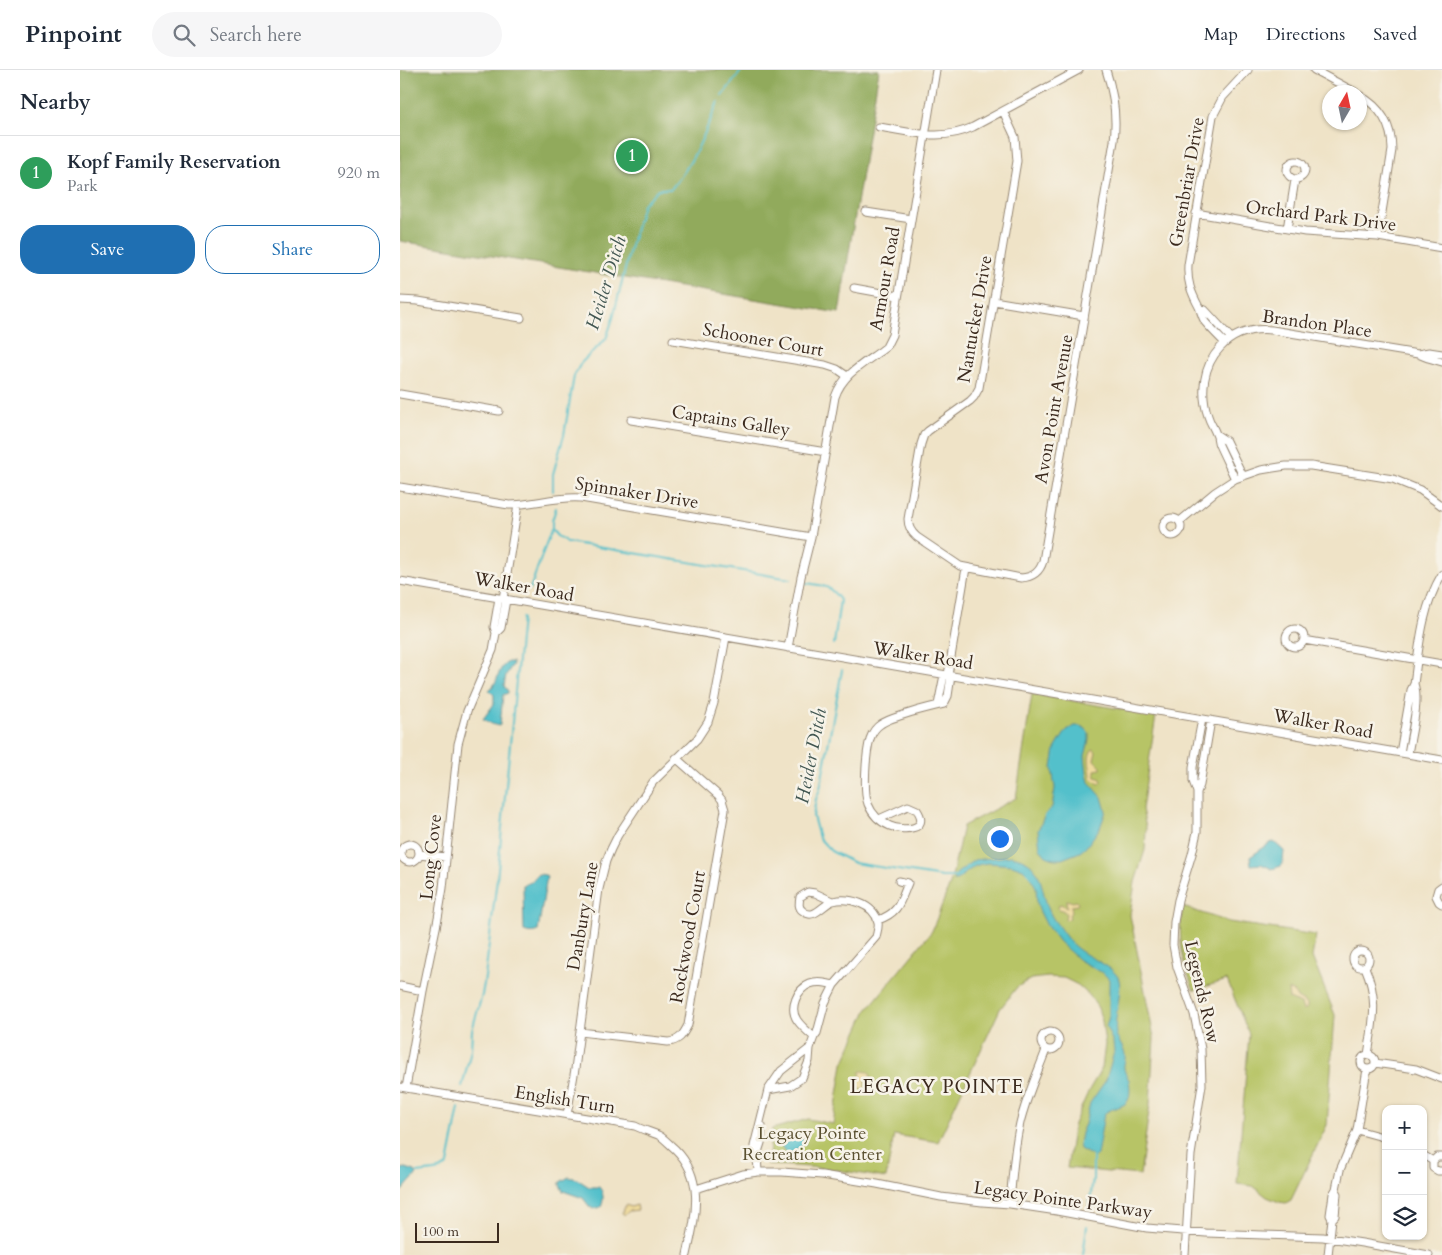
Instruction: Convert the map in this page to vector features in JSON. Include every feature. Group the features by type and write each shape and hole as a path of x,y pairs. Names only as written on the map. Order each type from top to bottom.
{"street":[{"name":"Armour Road","path":"788,648 801,577 811,537 835,397 847,376 886,347 892,335 936,70"},
{"path":"879,127 941,136 959,133 1079,70"},
{"name":"Avon Point Avenue","path":"966,568 1027,578 1036,573 1042,564 1115,130 1114,97 1106,70"},
{"name":"Greenbriar Drive","path":"1228,340 1205,310 1200,309 1188,282 1187,270 1213,116 1217,106 1248,70"},
{"path":"1314,70 1342,85"},
{"path":"1367,100 1376,106 1385,117 1392,140 1378,237"},
{"name":"Nantucket Drive","path":"966,568 956,564 913,534 908,524 908,519 920,444 924,435 970,401 978,392 1017,161 1015,137 1003,111"},
{"path":"1286,229 1295,180"},
{"path":"866,212 911,219"},
{"name":"Orchard Park Drive","path":"1196,213 1286,229 1378,237 1442,248"},
{"path":"854,288 898,296"},
{"path":"400,300 418,301 521,318"},
{"path":"994,301 1084,316"},
{"name":"Brandon Place","path":"1228,340 1252,330 1272,330 1418,354 1442,362"},
{"name":"Schooner Court","path":"672,340 825,365 837,369 847,376"},
{"path":"1228,340 1207,368 1204,396 1210,422 1235,479"},
{"name":"Brandon Place","path":"1418,354 1429,352 1442,354"},
{"path":"400,394 499,411"},
{"name":"Captains Galley","path":"631,420 826,452"},
{"path":"1217,435 1226,441 1243,476"},
{"path":"1180,521 1215,492 1235,479 1267,469 1286,466 1324,467 1403,482 1420,490 1441,506 1440,511 1442,514"},
{"name":"Spinnaker Drive","path":"400,487 518,505 557,498 580,498 811,537"},
{"name":"Long Cove","path":"403,1088 438,918 458,744 467,711 493,650 496,633 501,628 503,599 518,505"},
{"path":"879,819 908,806 917,810 920,818 916,827 906,830 887,825 879,819 873,813 866,795 870,739 881,723 944,704 966,568"},
{"path":"1400,753 1427,609 1433,590 1442,574"},
{"name":"Walker Road","path":"400,581 1442,760"},
{"name":"Danbury Lane","path":"567,1115 599,889 606,861 618,835 653,782 697,739 705,728 714,703 726,637"},
{"path":"1304,640 1442,664"},
{"path":"1408,754 1416,703 1417,691 1414,684"},
{"name":"Legends Row","path":"1185,1255 1191,1155 1202,1085 1201,1049 1194,1014 1177,966 1173,945 1174,922 1178,900 1197,832 1197,792 1193,781 1193,767 1202,719"},
{"name":"Legends Row","path":"1197,792 1200,785 1211,720"},
{"name":"Rockwood Court","path":"580,1032 668,1042 678,1040 688,1025 725,810 722,800 718,795 676,758"},
{"path":"419,854 446,857"},
{"path":"878,920 893,913 900,904 908,883 900,882"},
{"path":"1442,886 1438,889 1436,896 1436,899 1442,904"},
{"path":"768,1090 790,1086 802,1078 809,1061 810,1048 817,1033 824,1003 834,985 876,937 878,920 872,910 851,901 832,901"},
{"path":"1365,966 1371,981 1374,1006 1368,1055"},
{"path":"814,1037 794,1015 794,1003 798,992 810,984 820,982 834,985"},
{"path":"400,986 422,991"},
{"path":"758,1172 757,1155 761,1143 761,1120 768,1090 781,1071 810,1048"},
{"path":"1010,1204 1020,1122 1046,1050"},
{"path":"1368,1055 1373,1057 1375,1063"},
{"path":"1367,1069 1362,1067 1360,1062 1362,1058 1368,1055"},
{"path":"1367,1069 1371,1068 1375,1063"},
{"path":"1375,1063 1416,1069 1442,1078"},
{"path":"1328,1255 1332,1219 1330,1215 1334,1205 1333,1194 1340,1170 1357,1130 1367,1069"},
{"name":"English Turn","path":"403,1088 635,1126 662,1137 679,1153 687,1166 696,1189"},
{"path":"1357,1130 1382,1137"},
{"path":"1427,1157 1433,1161"},
{"path":"1442,1157 1437,1157 1433,1161 1433,1168 1442,1171"},
{"name":"Legacy Pointe Parkway","path":"696,1189 743,1174 758,1172 822,1175 941,1197 1057,1211 1128,1225 1186,1231 1330,1238 1429,1255"},
{"path":"687,1255 694,1222 696,1189"}],"green space":[{"path":"400,70 879,70 839,313 400,241"},
{"name":"Legacy Pointe Recreation Center","path":"1032,694 1156,715 1142,809 1146,828 1145,850 1135,882 1130,915 1154,1038 1150,1104 1140,1175 1067,1168 1074,1124 1089,1090 1102,1068 1105,1044 1098,1008 1090,996 1078,985 1064,978 1048,977 1031,979 1017,987 1000,1009 938,1142 894,1135 886,1178 827,1169 768,1165 772,1129 808,1119 833,1124 843,1064 867,1010 932,931 951,881 963,826 1016,798"},
{"path":"1183,907 1229,922 1316,935 1312,957 1335,1015 1327,1125 1291,1200 1286,1203 1267,1197 1253,1186 1237,1184 1249,1034 1227,980 1194,990 1186,969 1182,949 1181,918"}],"sand":[{"path":"1094,749 1096,752 1094,760 1101,767 1101,769 1095,770 1096,777 1101,779 1102,782 1099,784 1091,778 1089,758 1091,751"},
{"path":"1067,900 1078,903 1071,906 1070,918 1067,920 1065,919 1066,914 1064,911 1058,907 1060,904 1067,907"},
{"path":"1288,990 1293,991 1297,998 1307,1004 1305,1010 1303,1010 1301,1004 1289,999"},
{"path":"860,1072 869,1072 871,1077 870,1079 865,1079 865,1087 863,1089 859,1088 856,1083 861,1078"},
{"path":"626,1205 631,1207 637,1205 638,1210 629,1211 625,1215 622,1213"}],"water":[{"path":"508,662 513,664 506,675 504,686 508,693 503,695 499,726 483,719 494,704 494,695 489,690 495,683 504,665"},
{"path":"1074,726 1081,726 1089,733 1085,756 1087,774 1089,782 1102,797 1106,811 1100,828 1086,847 1080,852 1062,859 1054,859 1046,856 1040,849 1038,830 1045,815 1052,807 1055,788 1052,768 1055,749 1067,730"},
{"path":"1274,842 1284,851 1281,866 1272,869 1261,864 1251,865 1250,857"},
{"path":"1011,856 1023,859 1037,872 1045,900 1054,920 1074,946 1105,965 1115,973 1120,982 1115,1027 1125,1054 1124,1069 1129,1080 1130,1094 1125,1104 1104,1114 1097,1155 1094,1157 1080,1149 1079,1144 1090,1103 1106,1080 1114,1052 1113,1042 1106,1027 1109,1016 1109,979 1103,973 1079,960 1059,942 1047,926 1040,912 1037,903 1036,887 1023,869 1012,865 981,864 975,866 954,882 956,874 974,860"},
{"path":"538,874 547,876 538,931 524,931 523,885 531,882"},
{"path":"798,1133 806,1143 788,1155 781,1146"},
{"path":"406,1168 415,1171 417,1174 400,1193 400,1169"},
{"path":"569,1177 577,1179 589,1187 599,1187 603,1197 601,1207 593,1209 583,1198 563,1191 560,1182"}],"waterway":[{"name":"Heider Ditch","path":"722,96 742,70"},
{"name":"Heider Ditch","path":"553,491 553,474 564,435 574,376 581,363 606,339 643,204 658,189 671,189 679,179 698,148 718,102"},
{"name":"Heider Ditch","path":"556,508 552,521 552,530 557,536 567,542 791,579"},
{"path":"530,589 551,530"},
{"name":"Heider Ditch","path":"806,583 826,587 833,591 840,600 834,644"},
{"path":"462,1087 471,1050 472,1030 485,977 498,870 522,618"},
{"name":"Heider Ditch","path":"842,670 820,789 813,816 819,838 831,851 854,863 942,877 958,877"},
{"path":"417,1173 442,1169 448,1164 459,1108"},
{"name":"Heider Ditch","path":"1089,1207 1093,1180 1093,1155"},
{"name":"Heider Ditch","path":"1083,1255 1087,1226"}],"place":[{"name":"Kopf Family Reservation","path":"632,156"}],"district":[{"name":"LEGACY POINTE","path":"937,1087"}]}
